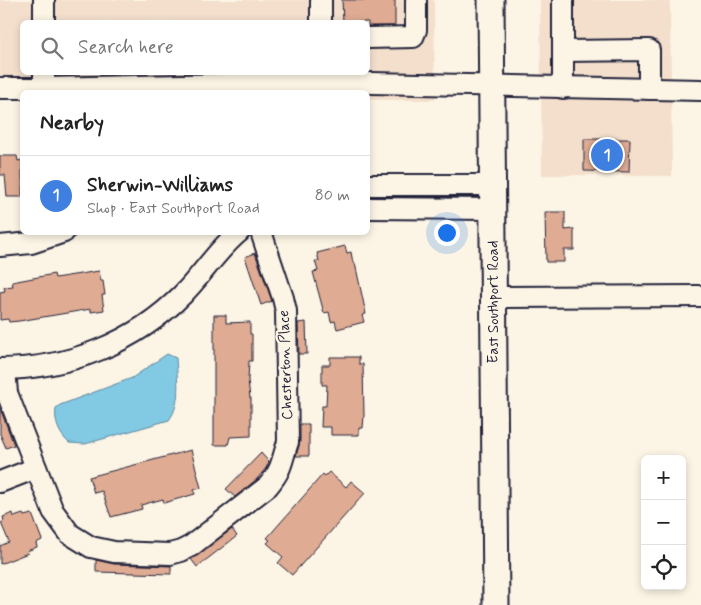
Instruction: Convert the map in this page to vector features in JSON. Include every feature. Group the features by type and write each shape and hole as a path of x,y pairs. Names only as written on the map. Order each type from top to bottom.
{"main road":[{"name":"East Southport Road","path":"491,0 496,605"}],"street":[{"path":"44,0 44,20"},
{"path":"321,0 321,20"},
{"path":"370,38 413,37 416,30 416,0"},
{"path":"563,0 563,88"},
{"path":"564,51 649,50 649,89"},
{"path":"0,88 44,80 323,78 492,86 701,90"},
{"path":"370,185 493,185"},
{"path":"370,208 493,209"},
{"path":"0,246 31,243 55,235"},
{"path":"0,482 36,468 7,393 3,369 41,366 73,359 109,346 141,328 185,293 222,248 236,235"},
{"name":"Chesterton Place","path":"36,468 53,511 68,532 91,547 104,551 170,554 182,551 266,488 280,469 288,442 286,311 262,235"},
{"path":"494,297 701,296"}],"shaded area":[{"path":"0,0 434,0 435,100 370,100 370,90 20,90 20,100 0,100"},
{"path":"540,0 670,0 672,176 542,175"}],"water":[{"path":"167,354 176,358 178,382 176,406 169,420 85,444 69,443 65,439 57,423 56,408 132,378"}],"building":[{"path":"342,0 395,0 395,26 370,26 370,20 343,20"},
{"path":"584,139 630,139 629,172 584,171"},
{"path":"0,156 17,156 18,161 20,160 20,197 7,197 5,175 0,175"},
{"path":"545,212 565,212 565,230 574,229 574,250 564,250 564,262 546,262"},
{"path":"345,246 347,253 351,252 353,263 355,263 366,314 362,315 364,322 337,329 335,321 331,322 329,312 324,313 313,272 318,271 315,261 319,261 317,253"},
{"path":"255,253 272,301 261,305 245,257"},
{"path":"99,271 105,295 102,295 104,310 91,312 91,309 9,322 8,319 0,320 0,292 5,291 4,287 13,286 12,282 54,274 55,278"},
{"path":"214,315 226,315 226,323 250,322 250,334 252,334 252,361 249,361 248,380 251,398 251,436 230,437 228,445 214,445"},
{"path":"306,322 307,354 299,354 298,323"},
{"path":"330,357 359,357 359,364 363,364 364,416 363,428 359,428 359,435 331,435 331,427 321,427 322,406 326,406 327,385 322,385 322,365 330,365"},
{"path":"0,408 14,445 6,448 0,434"},
{"path":"300,424 309,424 309,456 296,456 300,442"},
{"path":"191,450 201,488 194,490 195,494 164,503 163,499 141,505 142,509 111,517 102,491 94,493 89,477"},
{"path":"261,453 269,462 266,468 257,479 235,497 226,489"},
{"path":"329,472 346,487 351,481 365,493 292,575 278,563 283,557 267,543 270,540 267,538 323,474 325,476"},
{"path":"13,513 14,517 32,514 42,540 36,543 37,547 27,551 28,553 0,564 0,546 9,542 1,523 4,521 3,517"},
{"path":"232,529 237,536 197,567 191,559"},
{"path":"96,560 114,564 171,566 171,574 96,572"}],"place":[{"name":"Sherwin-Williams","path":"607,155"}]}
